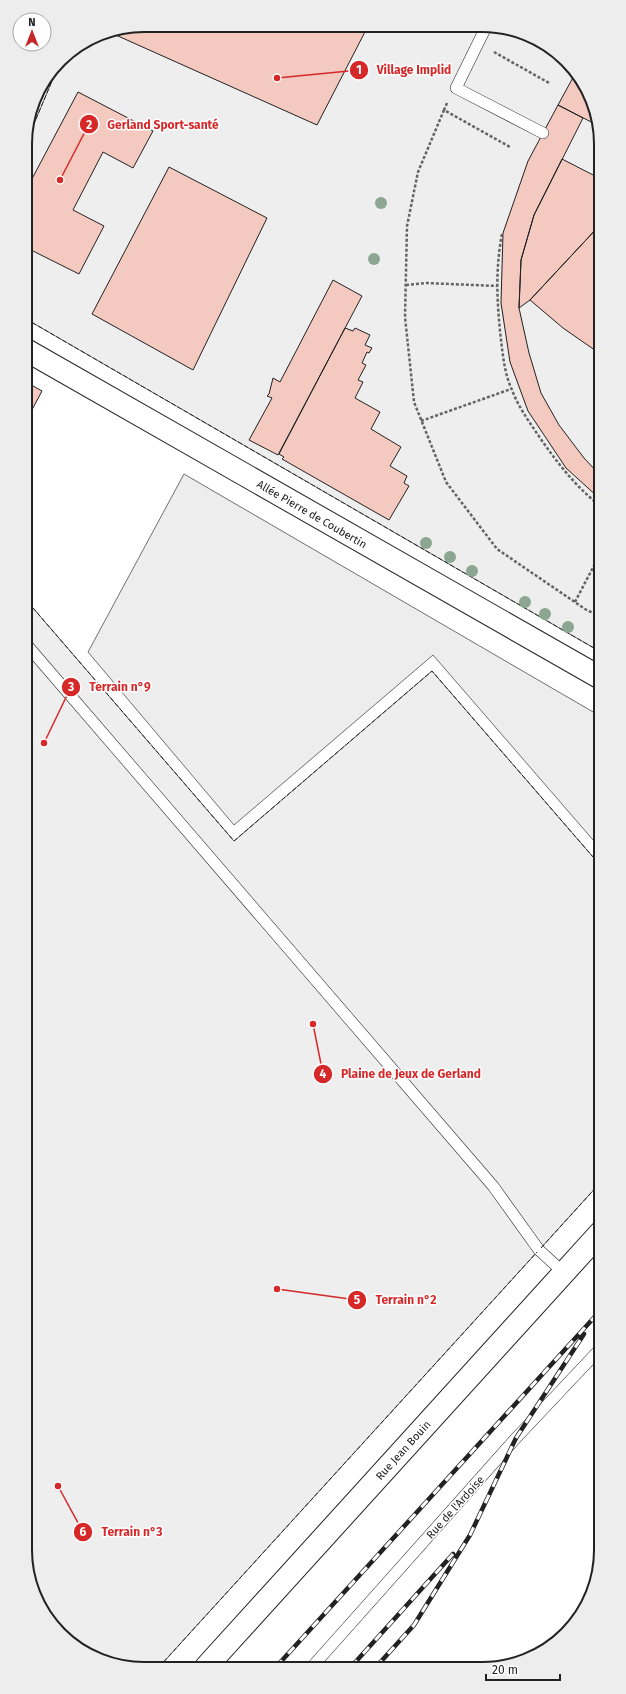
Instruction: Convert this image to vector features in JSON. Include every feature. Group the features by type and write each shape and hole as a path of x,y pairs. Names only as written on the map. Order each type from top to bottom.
{"street":[{"name":"Allée Pierre de Coubertin","path":"32,353 594,674"},
{"name":"Rue Jean Bouin","path":"211,1662 594,1240"}],"lane":[{"path":"484,32 456,88 543,133"},
{"path":"32,651 493,1186 539,1250 564,1273"},
{"name":"Rue de l'Ardoise","path":"316,1662 516,1438 594,1355"}],"path":[{"path":"501,56 549,83"},
{"path":"444,110 418,172 407,226 405,317 414,402 446,482 497,549 594,613"},
{"path":"467,122 510,147"},
{"path":"502,234 499,251 497,286 498,319 504,363 511,389 522,412 557,462 576,485 594,501"},
{"path":"406,285 426,283 497,286"},
{"path":"421,421 511,389"},
{"path":"576,602 594,566"}],"shaded area":[{"path":"137,32 489,32 518,38 538,47 561,65 575,82 588,108 594,137 594,648 32,322 32,137 34,124 53,80 70,60 82,51 108,38"},
{"path":"184,474 594,713 594,841 433,655 234,825 88,652"},
{"path":"32,608 234,841 432,671 594,858 594,1190 164,1662 137,1662 115,1658 88,1647 65,1629 47,1606 41,1593 34,1572 32,1557"}],"building":[{"path":"137,32 365,32 317,125 117,35"},
{"path":"573,78 588,108 592,122 558,105"},
{"path":"78,92 153,131 133,168 103,152 73,210 104,226 79,274 32,250 32,179"},
{"path":"558,105 583,118 534,215 521,260 519,308 529,353 541,393 559,425 594,469 594,493 566,468 528,411 510,362 501,303 503,233 528,161"},
{"path":"562,159 594,175 594,231 530,300 519,308 521,260 534,215"},
{"path":"169,167 267,218 193,370 92,314"},
{"path":"594,231 594,350 563,328 530,300"},
{"path":"333,280 362,296 278,455 249,440 272,398 267,396 269,394 273,378 280,382"},
{"path":"345,328 353,331 355,328 370,335 365,345 372,348 369,353 367,352 362,363 366,365 358,380 363,382 355,398 380,412 371,429 401,447 390,466 407,476 404,483 409,486 389,520 282,459 284,457 279,454"},
{"path":"32,385 42,391 32,410"}],"railway":[{"path":"281,1662 594,1318"},
{"path":"381,1662 414,1625 470,1535 516,1438 584,1334"},
{"path":"356,1662 453,1554"}],"fence":[{"path":"34,124 53,80"},
{"path":"32,322 594,648"},
{"path":"32,608 234,841 432,671 594,858"},
{"path":"541,1248 594,1190"},
{"path":"164,1662 537,1252"}],"place":[{"name":"Village Implid","path":"277,78"},
{"name":"Gerland Sport-santé","path":"60,180"},
{"name":"Terrain n°9","path":"44,743"},
{"name":"Plaine de Jeux de Gerland","path":"313,1024"},
{"name":"Terrain n°2","path":"277,1289"},
{"name":"Terrain n°3","path":"58,1486"}]}
